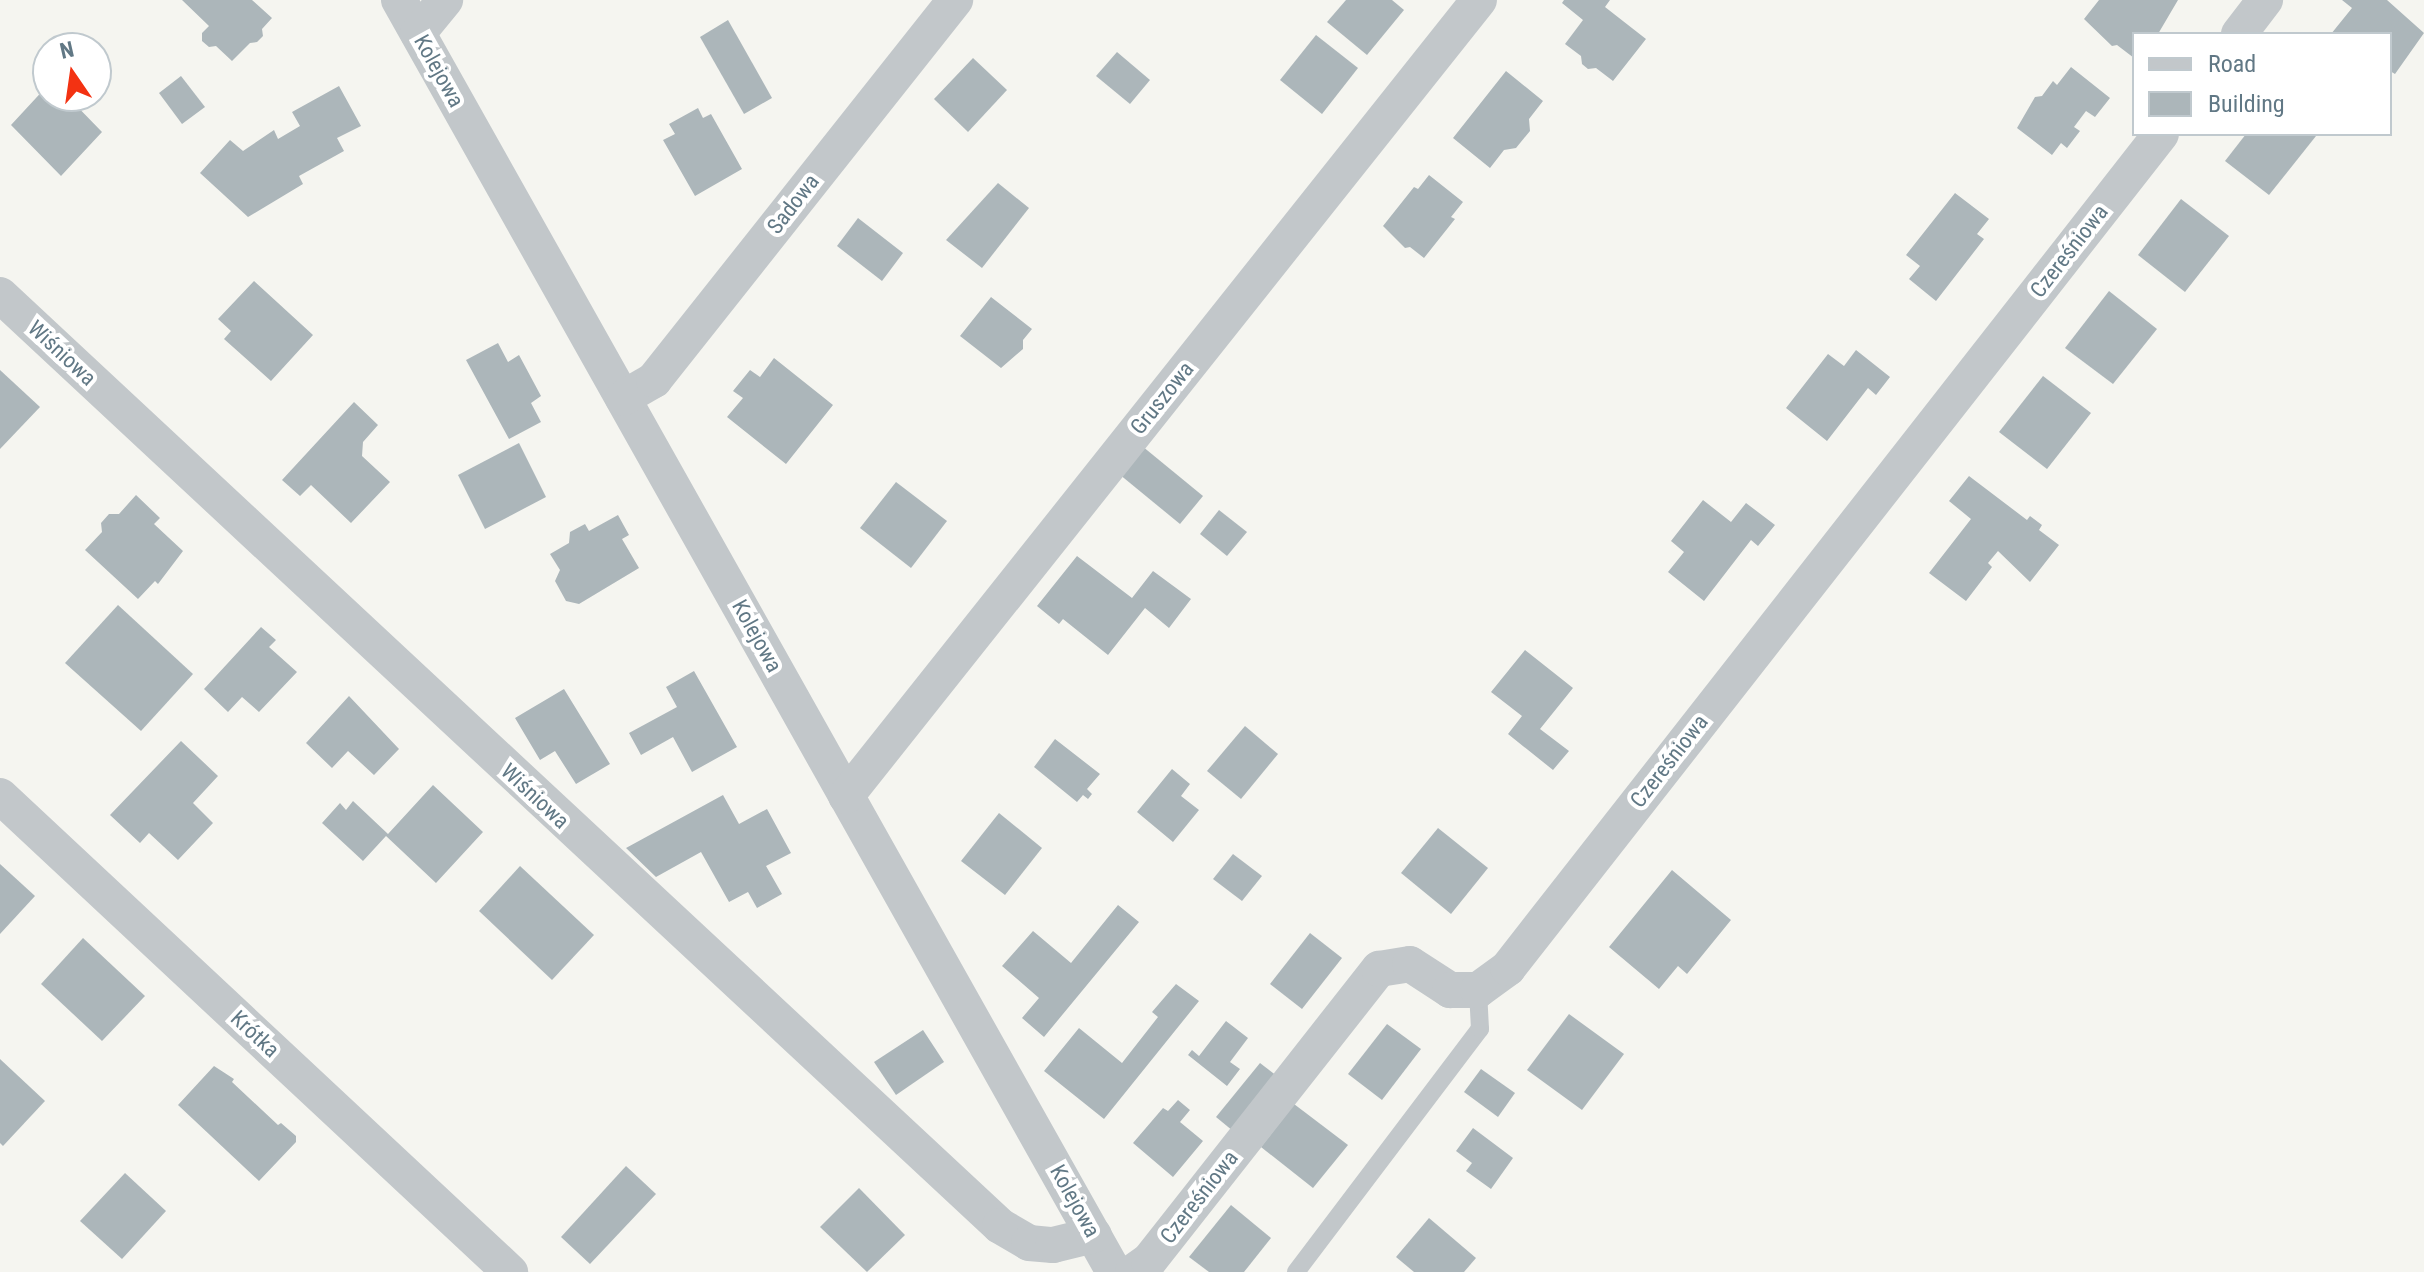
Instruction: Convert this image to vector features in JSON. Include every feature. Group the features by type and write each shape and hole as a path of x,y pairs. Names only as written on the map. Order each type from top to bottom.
{"street":[{"name":"Kolejowa","path":"399,0 1114,1272"},
{"path":"418,33 445,0"},
{"name":"Sadowa","path":"623,398 654,380 955,0"},
{"name":"Gruszowa","path":"846,796 1479,0"},
{"path":"2241,32 2265,0"},
{"name":"Czereśniowa","path":"1133,1272 1149,1261 1379,969 1410,964 1450,990 1478,990 1508,968 2159,136"},
{"name":"Wiśniowa","path":"0,295 1000,1226 1029,1243 1053,1245 1094,1235"},
{"name":"Krótka","path":"0,796 510,1272"}],"lane":[{"path":"1296,1272 1480,1029 1478,990"}],"building":[{"path":"182,0 252,0 272,18 262,29 263,36 257,42 250,43 232,61 216,46 209,47 202,41 202,33 209,26"},
{"path":"1346,0 1392,0 1404,10 1367,55 1327,22"},
{"path":"1564,0 1610,0 1605,7 1646,39 1613,81 1596,68 1588,69 1582,64 1581,56 1565,44 1583,20 1562,3"},
{"path":"2099,0 2178,0 2159,32 2132,32 2132,56 2117,45 2112,46 2084,19"},
{"path":"2342,0 2387,0 2424,33 2395,74 2392,72 2392,32 2333,32 2352,8"},
{"path":"728,20 772,98 744,114 700,37"},
{"path":"1316,35 1358,68 1322,114 1280,80"},
{"path":"1117,52 1150,80 1130,104 1096,76"},
{"path":"973,58 1007,90 968,132 934,99"},
{"path":"2071,67 2110,98 2095,117 2086,111 2074,127 2080,131 2067,148 2061,143 2052,155 2017,128 2035,97 2042,96 2053,81 2057,85"},
{"path":"1506,71 1543,101 1529,119 1530,131 1516,148 1504,150 1490,168 1453,138"},
{"path":"181,76 205,107 182,124 159,93"},
{"path":"339,86 361,126 337,138 344,151 299,176 303,184 248,217 200,173 230,140 243,151 274,130 278,139 300,126 292,112"},
{"path":"32,102 32,112 83,112 102,132 61,176 11,125"},
{"path":"698,108 703,118 711,114 742,169 695,196 663,140 675,134 669,124"},
{"path":"2244,136 2316,136 2269,195 2225,161"},
{"path":"1429,175 1463,202 1451,217 1455,219 1424,258 1410,247 1405,248 1383,226 1414,187 1418,189"},
{"path":"998,183 1029,208 982,268 946,240"},
{"path":"1955,193 1989,219 1977,234 1984,239 1936,301 1909,279 1920,266 1906,255"},
{"path":"2181,199 2229,236 2185,292 2138,255"},
{"path":"858,218 903,253 882,281 837,246"},
{"path":"254,281 313,335 271,381 224,339 231,331 218,319"},
{"path":"2109,291 2157,329 2113,384 2065,348"},
{"path":"991,297 1032,329 1023,340 1023,349 1001,368 960,336"},
{"path":"498,343 508,362 519,355 541,396 531,403 541,422 509,439 466,360"},
{"path":"1856,350 1890,377 1876,395 1868,388 1827,441 1786,408 1828,354 1844,366"},
{"path":"774,358 833,405 786,464 727,417 743,398 733,391 750,370 760,377"},
{"path":"0,370 40,407 0,449"},
{"path":"2043,376 2091,413 2047,469 1999,432"},
{"path":"354,402 378,425 363,442 362,456 390,482 351,523 311,485 300,496 282,480"},
{"path":"519,443 546,497 485,529 458,475"},
{"path":"1142,446 1203,496 1180,524 1119,474"},
{"path":"1969,476 2027,520 2030,516 2042,525 2039,530 2059,545 2030,582 1998,551 1988,563 1992,567 1966,601 1929,573 1971,519 1949,501"},
{"path":"896,482 947,521 911,568 860,528"},
{"path":"136,495 160,518 154,524 183,551 158,584 155,581 138,599 85,550 102,532 101,523 109,514 119,514"},
{"path":"1703,500 1731,522 1746,503 1775,525 1758,546 1751,540 1704,601 1668,572 1684,552 1671,541"},
{"path":"1219,510 1247,532 1227,556 1200,534"},
{"path":"618,515 629,535 622,539 639,568 579,604 566,601 555,581 560,570 550,554 569,543 570,532 585,524 589,531"},
{"path":"1077,556 1132,598 1153,571 1191,599 1169,628 1145,608 1108,655 1063,619 1059,624 1037,606"},
{"path":"118,605 193,674 141,731 65,663"},
{"path":"261,627 276,640 269,647 297,672 259,712 242,697 228,712 204,689"},
{"path":"1525,650 1573,688 1540,729 1569,751 1553,770 1508,734 1522,716 1491,692"},
{"path":"694,671 737,747 692,772 673,737 641,755 629,733 677,707 666,687"},
{"path":"564,689 610,764 576,784 555,751 540,760 515,718"},
{"path":"349,696 399,749 374,775 348,751 332,768 306,743"},
{"path":"1245,726 1278,754 1241,799 1207,771"},
{"path":"1055,739 1100,774 1087,789 1092,794 1088,799 1083,795 1077,802 1034,767"},
{"path":"181,741 218,776 193,803 213,823 178,860 149,833 140,843 110,815"},
{"path":"1172,769 1190,784 1181,796 1199,810 1173,842 1137,812"},
{"path":"433,785 483,832 436,883 386,836 363,861 322,823 340,803 346,810 353,801 388,834"},
{"path":"723,795 739,824 767,809 791,853 766,866 782,894 757,908 748,892 729,902 701,852 656,877 626,848"},
{"path":"999,813 1042,848 1005,895 961,861"},
{"path":"1438,828 1488,868 1451,914 1401,873"},
{"path":"1233,854 1262,876 1242,901 1213,879"},
{"path":"0,864 35,896 0,934"},
{"path":"520,866 594,935 552,980 479,911"},
{"path":"1672,870 1731,920 1687,974 1678,966 1659,989 1609,947"},
{"path":"1118,905 1139,922 1044,1037 1022,1018 1039,998 1002,966 1033,931 1071,963"},
{"path":"1310,933 1342,958 1302,1009 1270,984"},
{"path":"83,938 145,996 102,1041 41,984"},
{"path":"1176,984 1199,1001 1104,1119 1044,1071 1079,1028 1122,1063 1158,1017 1152,1012"},
{"path":"1569,1014 1624,1054 1582,1110 1527,1070"},
{"path":"1226,1021 1248,1038 1230,1062 1240,1069 1227,1086 1188,1055 1192,1050 1199,1056"},
{"path":"1387,1024 1421,1049 1382,1100 1348,1074"},
{"path":"923,1030 944,1062 896,1095 874,1062"},
{"path":"0,1059 45,1101 3,1146 0,1143"},
{"path":"1260,1063 1277,1076 1233,1131 1216,1117"},
{"path":"214,1066 234,1079 232,1082 278,1125 281,1123 296,1136 296,1142 259,1181 178,1105"},
{"path":"1481,1069 1515,1093 1498,1117 1464,1092"},
{"path":"1178,1100 1190,1110 1180,1122 1203,1141 1173,1177 1133,1143 1163,1108 1168,1111"},
{"path":"1294,1104 1348,1145 1313,1188 1261,1147"},
{"path":"1473,1128 1513,1158 1491,1189 1466,1171 1472,1163 1456,1151"},
{"path":"626,1166 656,1194 590,1264 561,1237"},
{"path":"125,1173 166,1211 122,1259 80,1221"},
{"path":"859,1188 905,1235 867,1272 820,1227"},
{"path":"1231,1205 1271,1238 1244,1272 1209,1272 1189,1257"},
{"path":"1429,1218 1476,1258 1464,1272 1414,1272 1396,1257"}]}
